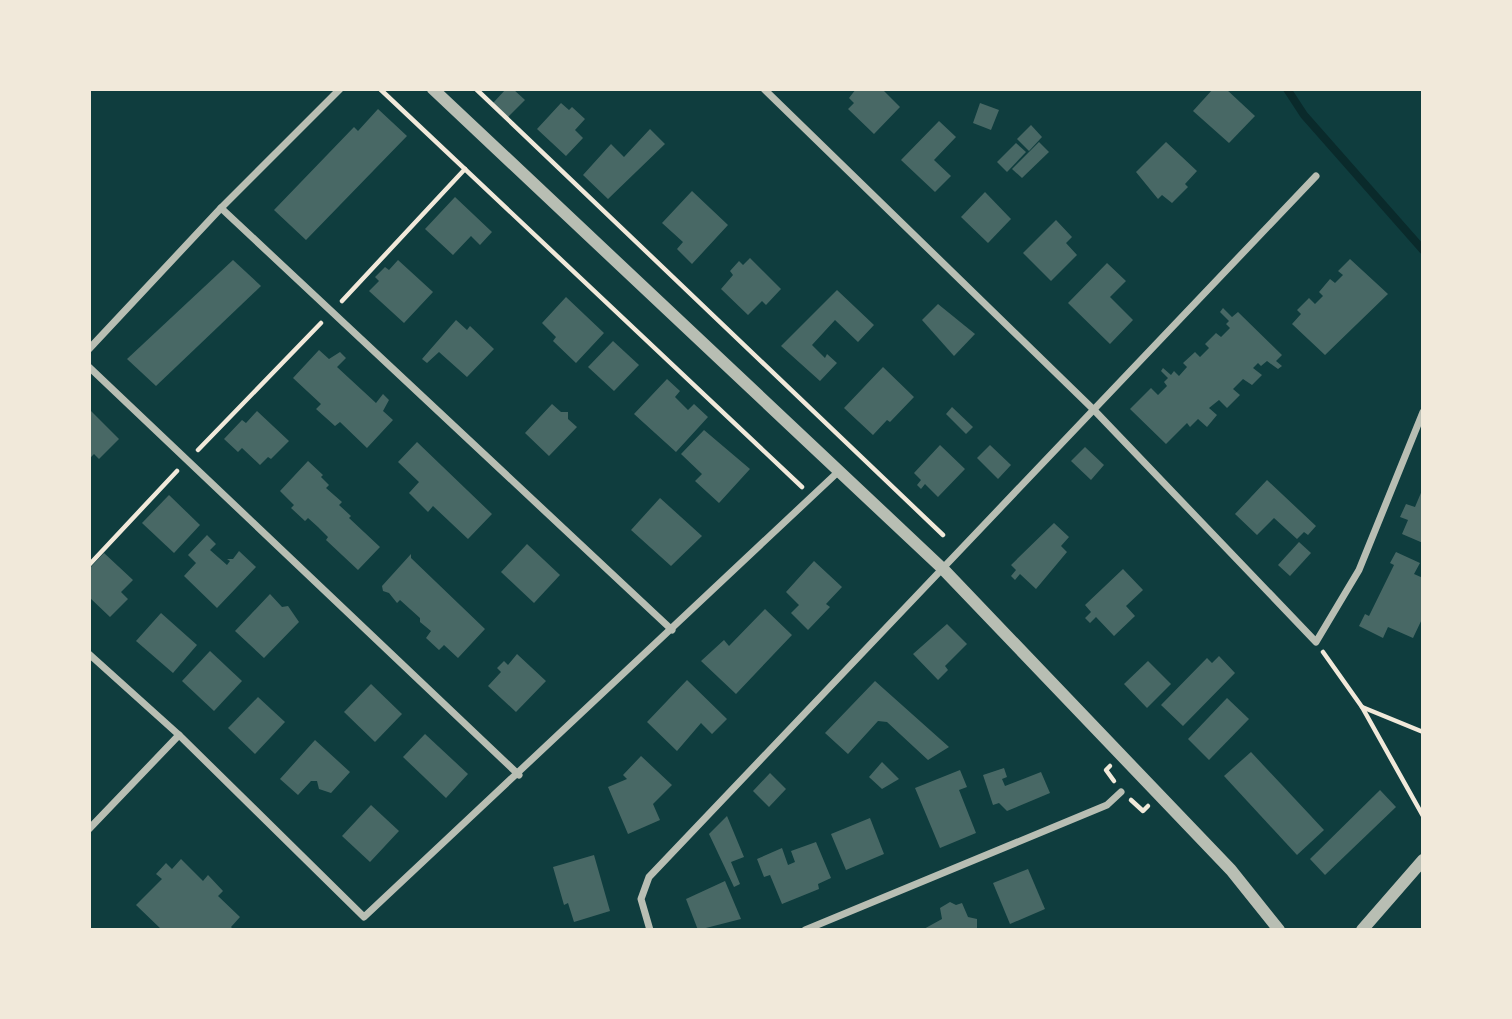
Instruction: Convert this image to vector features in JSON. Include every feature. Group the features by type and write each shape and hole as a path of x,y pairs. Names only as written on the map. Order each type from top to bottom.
{"street":[{"path":"89,349 221,208 340,89"},
{"path":"433,89 944,570 1231,870 1279,930"},
{"path":"764,89 1094,410 1316,642 1359,570 1423,412"},
{"path":"650,930 641,899 649,877 1316,176"},
{"path":"221,208 672,630"},
{"path":"89,367 519,775"},
{"path":"89,654 179,735 364,917 519,775 839,471"},
{"path":"89,829 179,735"},
{"path":"805,930 1107,805 1121,792"},
{"path":"1362,930 1423,860"}],"path":[{"path":"380,89 813,498"},
{"path":"476,89 943,535"},
{"path":"89,565 465,169"},
{"path":"1316,642 1362,707 1423,816"},
{"path":"1362,707 1423,732"}],"building":[{"path":"506,89 513,89 525,100 508,117 493,103"},
{"path":"856,89 882,89 900,107 874,134 848,109 854,103 849,98"},
{"path":"1213,89 1226,89 1255,116 1229,143 1193,111"},
{"path":"561,103 569,110 572,107 585,119 575,130 583,138 566,156 537,129"},
{"path":"980,103 999,110 991,130 973,123"},
{"path":"378,109 407,136 306,240 274,210 354,127 358,131"},
{"path":"939,121 956,137 934,160 951,176 935,192 901,160"},
{"path":"1031,125 1042,137 1029,151 1017,139"},
{"path":"650,129 665,144 608,199 583,175 611,144 624,157"},
{"path":"1039,142 1049,152 1022,178 1012,169"},
{"path":"1166,142 1197,171 1185,184 1188,187 1172,203 1162,195 1158,199 1136,172"},
{"path":"1016,143 1026,152 1007,172 997,162"},
{"path":"692,191 728,225 692,264 677,249 683,242 662,223"},
{"path":"985,192 1011,219 988,243 961,217"},
{"path":"455,197 492,232 480,245 471,236 453,255 425,229"},
{"path":"1056,220 1072,237 1066,243 1077,255 1051,281 1023,253"},
{"path":"750,258 781,289 766,305 762,301 748,315 721,289 733,275 730,271 739,261 743,265"},
{"path":"1350,259 1388,294 1325,355 1292,324 1301,314 1297,310 1309,298 1315,304 1323,296 1319,292 1330,279 1335,283 1343,275 1338,271"},
{"path":"233,260 261,286 156,386 127,359"},
{"path":"398,260 433,292 404,323 369,291 379,281 375,277 385,267 389,270"},
{"path":"1107,263 1126,281 1110,297 1133,320 1110,344 1068,303"},
{"path":"837,290 874,325 858,342 835,320 812,345 825,358 827,354 837,363 820,381 781,346"},
{"path":"566,297 604,333 576,363 553,341 556,337 542,323"},
{"path":"938,304 975,334 954,356 922,320"},
{"path":"1223,308 1232,317 1238,312 1282,355 1276,361 1282,366 1278,369 1267,361 1261,366 1258,363 1253,368 1262,375 1252,385 1243,379 1233,389 1240,395 1227,408 1219,400 1209,408 1217,415 1207,427 1198,419 1190,427 1187,423 1166,444 1130,409 1151,388 1158,395 1167,386 1164,382 1168,378 1161,371 1163,368 1171,375 1174,371 1179,376 1187,367 1183,363 1195,352 1200,357 1209,348 1205,344 1216,333 1221,337 1230,328 1226,324 1229,321 1220,312"},
{"path":"456,320 467,330 470,326 494,349 467,377 439,352 427,363 422,359"},
{"path":"613,341 639,365 614,391 588,367"},
{"path":"319,350 329,359 340,352 346,358 337,367 376,403 383,394 389,400 383,411 393,420 367,448 340,422 335,426 316,409 321,404 293,378"},
{"path":"883,367 914,397 873,435 844,408"},
{"path":"667,379 680,391 675,397 688,410 694,404 708,417 676,452 634,414"},
{"path":"552,404 561,412 568,412 568,419 577,427 549,456 525,433"},
{"path":"952,407 973,427 966,434 946,414"},
{"path":"91,411 119,439 99,459 94,454 89,459"},
{"path":"257,411 289,441 271,459 268,457 260,465 242,448 238,452 224,439 242,420 246,423"},
{"path":"704,430 750,469 719,503 695,481 702,474 681,454"},
{"path":"417,442 492,514 468,539 433,506 428,512 409,493 419,482 398,462"},
{"path":"940,445 965,469 938,497 925,484 921,489 917,485 921,480 914,473"},
{"path":"990,445 1011,465 998,479 977,458"},
{"path":"1085,447 1104,465 1091,480 1071,461"},
{"path":"308,461 323,475 321,477 329,485 326,488 342,502 339,505 351,516 349,518 380,547 358,570 326,540 328,537 318,527 308,518 305,521 291,508 294,505 280,491"},
{"path":"1267,480 1316,526 1308,535 1304,532 1297,539 1274,518 1257,535 1235,514"},
{"path":"1423,488 1423,543 1402,534 1408,520 1400,517 1406,504 1415,507"},
{"path":"169,495 200,525 174,553 142,523"},
{"path":"660,498 702,536 671,566 631,530"},
{"path":"1054,523 1069,537 1061,546 1067,552 1036,589 1020,574 1015,580 1011,576 1016,570 1011,565"},
{"path":"207,535 216,544 210,550 227,565 230,561 227,559 233,559 239,551 256,567 217,608 184,576 196,563 188,555"},
{"path":"1299,542 1311,553 1290,576 1278,565"},
{"path":"527,544 560,575 534,603 501,572"},
{"path":"1396,552 1420,563 1414,574 1423,578 1423,617 1413,638 1388,627 1383,638 1359,626 1365,614 1369,616 1394,565 1390,563"},
{"path":"104,553 133,580 121,592 128,599 110,617 89,597 89,569"},
{"path":"411,554 411,558 485,629 458,658 444,645 439,650 426,638 431,631 420,622 420,618 400,600 397,603 389,593 383,591 382,586"},
{"path":"814,561 842,587 826,604 830,607 808,630 791,613 799,605 786,592"},
{"path":"1123,569 1143,590 1126,606 1135,616 1114,636 1096,617 1090,623 1085,618 1091,612 1085,605"},
{"path":"270,594 282,607 288,606 299,622 264,658 235,631"},
{"path":"765,609 792,635 736,694 701,661 724,640 729,646"},
{"path":"161,613 197,645 173,673 136,641"},
{"path":"947,624 967,644 945,666 948,670 938,680 913,654"},
{"path":"210,651 242,681 214,711 182,681"},
{"path":"517,654 546,681 516,712 488,686 501,672 497,668 504,661 508,665"},
{"path":"1219,656 1235,673 1183,726 1161,705 1207,658 1212,663"},
{"path":"1148,661 1171,684 1147,708 1124,684"},
{"path":"687,680 727,719 712,734 701,723 677,751 647,722"},
{"path":"875,681 949,747 928,760 887,722 878,721 848,754 825,733"},
{"path":"371,684 402,714 375,742 344,712"},
{"path":"258,697 285,722 255,754 228,728"},
{"path":"1227,698 1249,719 1209,760 1188,739"},
{"path":"425,734 468,774 446,798 403,757"},
{"path":"315,740 350,772 331,793 319,789 317,781 311,781 298,795 280,779"},
{"path":"1251,752 1324,830 1297,855 1224,776"},
{"path":"641,756 672,785 653,804 660,820 628,834 608,787 627,779 623,775"},
{"path":"882,762 899,779 882,789 869,777"},
{"path":"1004,768 1007,777 1002,779 1005,786 1041,772 1050,793 1007,811 999,803 993,805 983,775"},
{"path":"960,770 967,787 959,790 976,833 940,848 915,788"},
{"path":"770,773 786,789 769,807 753,791"},
{"path":"1380,790 1396,807 1325,875 1310,859"},
{"path":"371,805 399,831 370,862 342,836"},
{"path":"727,816 744,857 731,862 740,884 734,887 709,834"},
{"path":"870,818 884,854 846,870 831,834"},
{"path":"816,842 831,878 818,884 819,889 782,904 770,875 764,877 757,859 782,848 788,865 795,862 791,851"},
{"path":"594,855 610,911 574,922 568,903 564,905 553,867"},
{"path":"181,859 203,881 208,875 223,891 218,896 240,917 231,927 234,930 162,930 136,905 162,879 156,874 166,863 172,869"},
{"path":"1028,869 1045,909 1010,924 993,883"},
{"path":"725,881 741,919 698,930 686,899"},
{"path":"950,902 956,905 962,903 968,917 977,919 977,930 922,930 942,919 940,908"}],"waterway":[{"path":"1287,89 1304,115 1423,250"}]}
